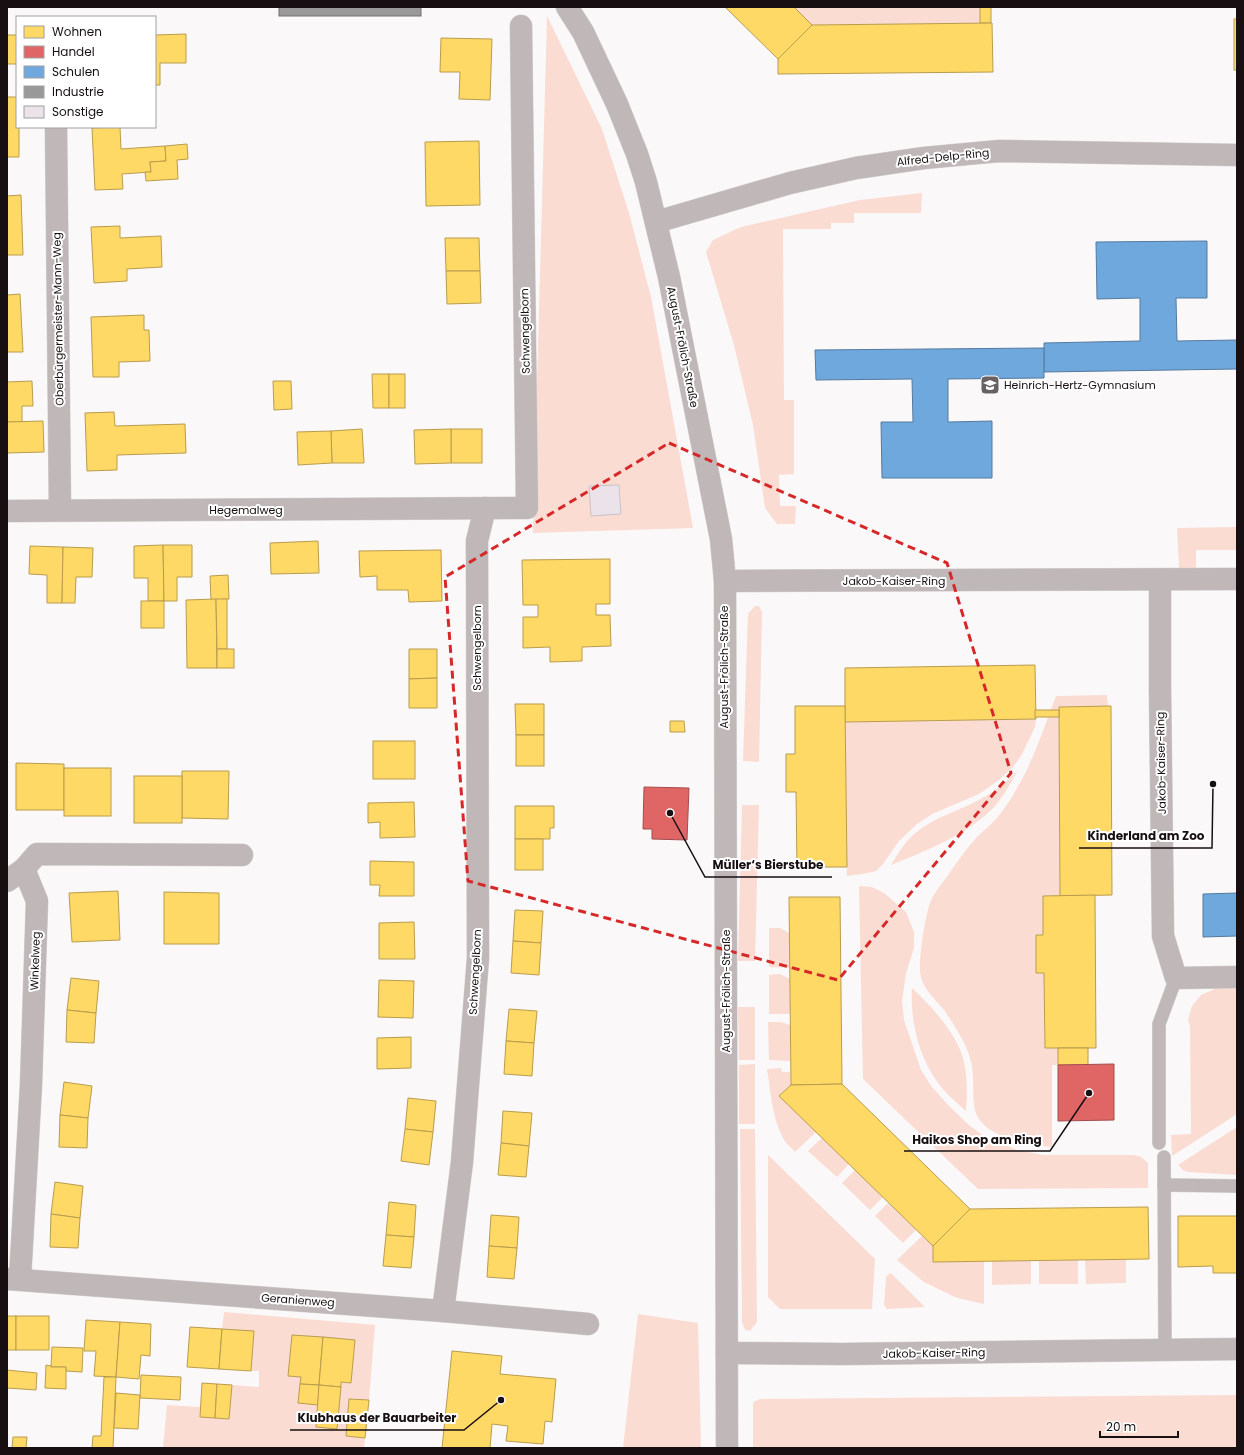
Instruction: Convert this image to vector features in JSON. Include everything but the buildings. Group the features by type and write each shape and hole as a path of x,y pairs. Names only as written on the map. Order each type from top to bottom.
{"street":[{"name":"August-Frölich-Straße","path":"567,7 583,32 617,104 637,154 656,222 669,277 720,539 725,581 727,1353"},
{"name":"Schwengelborn","path":"443,1311 462,1162 478,958 477,541 485,508 526,508 521,26"},
{"name":"Oberbürgermeister-Mann-Weg","path":"56,128 60,510"},
{"name":"Alfred-Delp-Ring","path":"656,222 790,183 856,168 924,158 999,151 1237,155"},
{"name":"Hegemalweg","path":"7,511 485,508"},
{"name":"Jakob-Kaiser-Ring","path":"725,581 1237,579"},
{"name":"Jakob-Kaiser-Ring","path":"1160,580 1163,936 1176,978"},
{"name":"Winkelweg","path":"14,1279 31,1085 37,900 16,875 37,854 242,855"},
{"path":"1176,978 1237,977"},
{"name":"Geranienweg","path":"14,1279 443,1311 588,1324"},
{"name":"Jakob-Kaiser-Ring","path":"727,1353 842,1354 1237,1349"},
{"path":"727,1353 727,1448"}],"lane":[{"path":"1159,1143 1159,1024 1176,978"},
{"path":"1164,1157 1165,1350"},
{"path":"1164,1185 1237,1186"}],"highlighted area":[{"path":"669,443 947,563 1011,773 838,980 468,881 445,577"}],"shaded area":[{"path":"794,7 980,8 980,23 812,25"},
{"path":"547,16 602,129 629,213 651,297 693,528 533,533"},
{"path":"922,193 921,213 854,213 854,223 831,223 831,229 783,229 784,400 794,400 794,474 779,475 780,506 796,506 795,524 777,524 765,508 753,425 734,345 706,252 713,240 741,227 860,200"},
{"path":"1237,527 1237,550 1196,550 1196,568 1179,568 1177,528"},
{"path":"755,606 759,606 762,612 759,762 743,761 748,614"},
{"path":"1107,695 1108,706 1059,707 1060,896 1043,896 1043,935 1036,973 1044,973 1045,1048 1058,1048 1058,1065 1052,1065 1052,1147 1030,1144 994,1132 984,1125 978,1117 974,1106 972,1064 968,1052 951,1021 923,984 921,978 920,956 923,935 929,905 937,890 977,837 997,818 1015,792 1034,755 1056,696"},
{"path":"1036,719 1035,727 1021,756 1013,767 999,780 979,794 932,814 917,824 899,841 883,864 876,871 847,876 845,722"},
{"path":"1018,770 995,806 973,825 946,841 891,865 906,842 924,826 997,789"},
{"path":"742,805 759,805 755,961 738,961"},
{"path":"859,886 872,887 884,893 906,912 914,932 914,948 906,973 902,1001 904,1020 921,1070 932,1087 950,1107 969,1125 984,1136 1017,1150 1043,1155 1134,1155 1141,1157 1148,1163 1148,1188 978,1189 863,1079"},
{"path":"769,928 780,928 789,933 790,968 769,967"},
{"path":"780,974 790,979 790,1014 769,1014 769,975"},
{"path":"912,988 943,1022 961,1052 967,1081 966,1111 950,1097 939,1084 924,1059 916,1036 912,1012"},
{"path":"1217,988 1237,988 1237,1114 1172,1156 1171,1135 1191,1134 1190,1026 1188,1020 1192,1006 1201,995"},
{"path":"738,1007 755,1007 755,1060 739,1060"},
{"path":"768,1022 781,1022 790,1025 790,1061 769,1060"},
{"path":"755,1064 755,1124 739,1124 739,1065"},
{"path":"781,1068 782,1072 790,1072 791,1085 779,1096 816,1132 795,1152 786,1142 777,1124 771,1096 767,1069"},
{"path":"1237,1127 1237,1175 1189,1172 1184,1171 1178,1165"},
{"path":"740,1129 755,1129 757,1322 750,1331 745,1330 742,1322"},
{"path":"822,1138 849,1164 837,1177 808,1151"},
{"path":"768,1155 875,1259 872,1309 780,1309 768,1297"},
{"path":"855,1170 883,1197 870,1210 842,1183"},
{"path":"888,1203 916,1230 903,1243 875,1216"},
{"path":"922,1236 933,1246 933,1262 984,1261 984,1304 957,1298 924,1282 897,1260"},
{"path":"1126,1259 1126,1283 1086,1284 1085,1260"},
{"path":"1078,1260 1078,1284 1039,1284 1039,1261"},
{"path":"992,1261 1031,1261 1031,1284 992,1285"},
{"path":"890,1273 925,1307 887,1309 884,1305 886,1277"},
{"path":"224,1312 375,1325 369,1400 349,1399 346,1436 365,1438 364,1448 163,1448 167,1405 201,1407 200,1417 229,1419 232,1385 259,1387 259,1371 251,1371 254,1332 222,1329","holes":["292,1335 355,1340 351,1383 341,1382 337,1429 316,1427 318,1405 299,1403 301,1377 288,1376"]},
{"path":"638,1314 698,1323 701,1448 623,1448"},
{"path":"1237,1395 1237,1448 753,1448 753,1402 760,1399"}],"place":[{"name":"Heinrich-Hertz-Gymnasium","path":"990,385"},
{"name":"Kinderland am Zoo","path":"1213,784"},
{"name":"Müller‘s Bierstube","path":"670,813"},
{"name":"Haikos Shop am Ring","path":"1089,1093"},
{"name":"Klubhaus der Bauarbeiter","path":"501,1400"}]}
